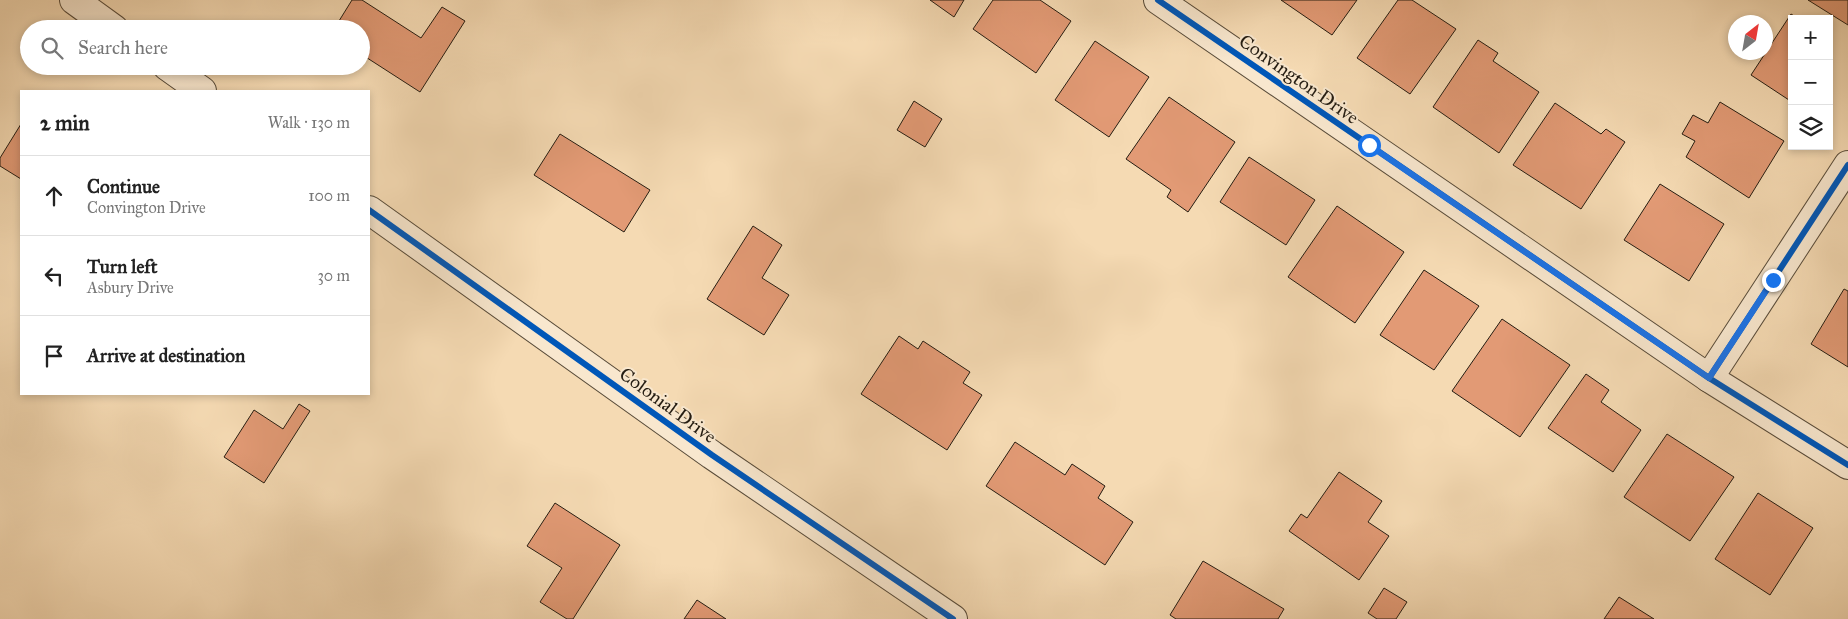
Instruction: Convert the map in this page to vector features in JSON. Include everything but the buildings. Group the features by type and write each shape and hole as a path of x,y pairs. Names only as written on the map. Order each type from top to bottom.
{"street":[{"path":"74,0 102,20"},
{"name":"Convington Drive","path":"1158,0 1709,378 1848,466"},
{"path":"180,75 201,90"},
{"path":"1709,378 1848,165"},
{"name":"Colonial Drive","path":"370,211 712,455 954,619"}],"cycle path":[{"path":"1158,0 1709,378 1848,465"},
{"path":"1709,378 1848,165"},
{"path":"370,211 712,455 953,619"}],"route":[{"path":"1369,145 1709,378 1773,280"}]}
